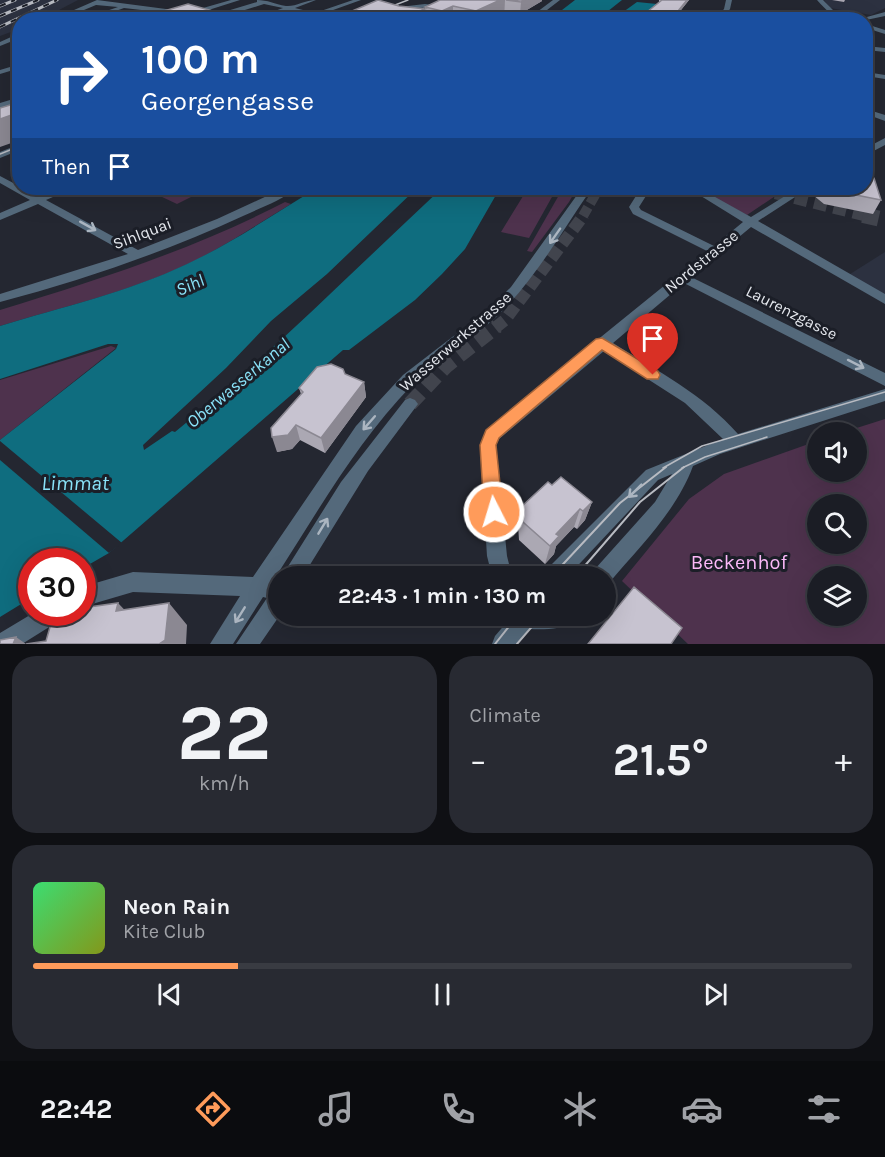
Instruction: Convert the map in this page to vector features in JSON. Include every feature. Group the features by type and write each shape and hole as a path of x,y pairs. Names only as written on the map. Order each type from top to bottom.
{"street":[{"path":"108,12 149,0"},
{"path":"196,12 237,0"},
{"path":"231,12 272,0"},
{"path":"276,12 314,0"},
{"path":"322,12 358,0"},
{"path":"431,0 453,7 428,5 380,11 390,3 404,5 431,0"},
{"path":"541,12 557,0"},
{"path":"820,0 833,12"},
{"path":"73,12 99,1 174,12"},
{"path":"261,2 307,12"},
{"path":"390,3 401,7"},
{"path":"475,11 483,12"},
{"path":"31,195 136,254"},
{"path":"0,217 48,195"},
{"name":"Sihlquai","path":"0,298 136,254 277,195"},
{"name":"Wasserwerkstrasse","path":"281,566 342,458 362,431 408,379 491,314 515,290 582,195"},
{"path":"642,195 634,207 637,212 715,251"},
{"path":"705,195 885,300"},
{"name":"Nordstrasse","path":"500,566 488,445 492,435 750,222 792,195"},
{"name":"Laurenzgasse","path":"682,277 885,380"},
{"path":"602,343 698,403 725,428 735,442"},
{"path":"564,566 645,482 668,468 735,442 885,395"},
{"name":"Wasserwerkstrasse","path":"298,566 384,435 410,404"},
{"path":"611,566 681,480 685,463"},
{"path":"96,593 133,582 268,587"},
{"name":"Wasserwerkstrasse","path":"222,644 268,588"},
{"path":"247,644 268,614"},
{"path":"2,644 32,626"},
{"path":"503,644 517,626"}],"shaded area":[{"path":"0,0 78,0 55,12 12,12 12,32 0,36"},
{"path":"824,0 885,0 885,8 873,14 873,12 853,12 830,8"},
{"path":"885,252 885,298 847,276"}],"green space":[{"path":"158,195 195,195 177,204"},
{"path":"524,195 553,195 529,238 501,232"},
{"path":"559,195 573,195 532,252 527,251"},
{"path":"709,195 777,195 747,215"},
{"path":"285,202 291,204 214,250 166,274 119,291 0,326 0,310 181,249"},
{"path":"111,346 116,348 0,440 0,380"},
{"name":"Beckenhof","path":"885,419 885,644 688,644 622,581 689,499 724,474 807,445 807,482 867,482 867,425"}],"water":[{"path":"575,0 622,0 607,12 559,12"},
{"path":"637,2 657,4 650,12 623,12"},
{"name":"Limmat","path":"306,195 410,195 327,274 271,321 226,368 143,445 144,450 172,431 175,432 210,403 311,312 435,195 496,195 465,249 415,300 349,350 343,350 109,553 96,560 96,548 18,548 18,606 0,617 0,440 116,349 118,344 108,344 0,379 0,326 142,283 220,247"}],"pier":[{"path":"0,441 122,543 109,553 0,460"}],"building":[{"path":"378,0 399,6 425,9 418,12 350,12"},
{"path":"440,0 500,0 476,11 453,6 442,11 425,7"},
{"path":"662,0 687,0 677,12 647,12"},
{"path":"188,4 209,10 201,12 164,11"},
{"path":"12,104 12,115 0,119 0,108"},
{"path":"873,178 881,200 856,195 873,195"},
{"path":"331,364 343,369 345,374 364,382 321,438 296,425 288,435 272,437 271,428 303,392 299,388 317,367"},
{"path":"561,477 592,502 583,511 580,509 556,534 559,536 550,546 523,522 521,507 548,482 552,485"},
{"path":"634,587 682,628 671,644 588,644 603,626 616,626 616,609"},
{"path":"118,603 116,611 169,603 165,640 159,644 26,644 46,641 50,626 96,626 96,606"},
{"path":"16,637 13,644 0,644 0,640"}],"tunnel":[{"path":"583,216 595,195"},
{"path":"784,195 870,216"},
{"path":"495,328 505,320 584,215"},
{"path":"863,215 885,220"},
{"path":"410,404 446,366 497,326"}],"tram line":[{"path":"377,12 408,0"},
{"path":"0,154 12,149"},
{"path":"663,468 702,446 885,392"},
{"path":"684,467 705,457 767,437"},
{"path":"561,566 620,503 666,467"},
{"path":"585,566 640,502 684,467"},
{"path":"495,644 509,626"},
{"path":"517,644 533,626"}],"railway":[{"path":"0,6 15,0"},
{"path":"0,16 38,0"},
{"path":"32,12 57,0"},
{"path":"0,27 12,21"}],"route":[{"path":"494,512 488,445 492,435 510,418 602,343 653,375"}],"water label":[{"name":"Sihl","path":"190,285"},
{"name":"Oberwasserkanal","path":"238,383"}]}
